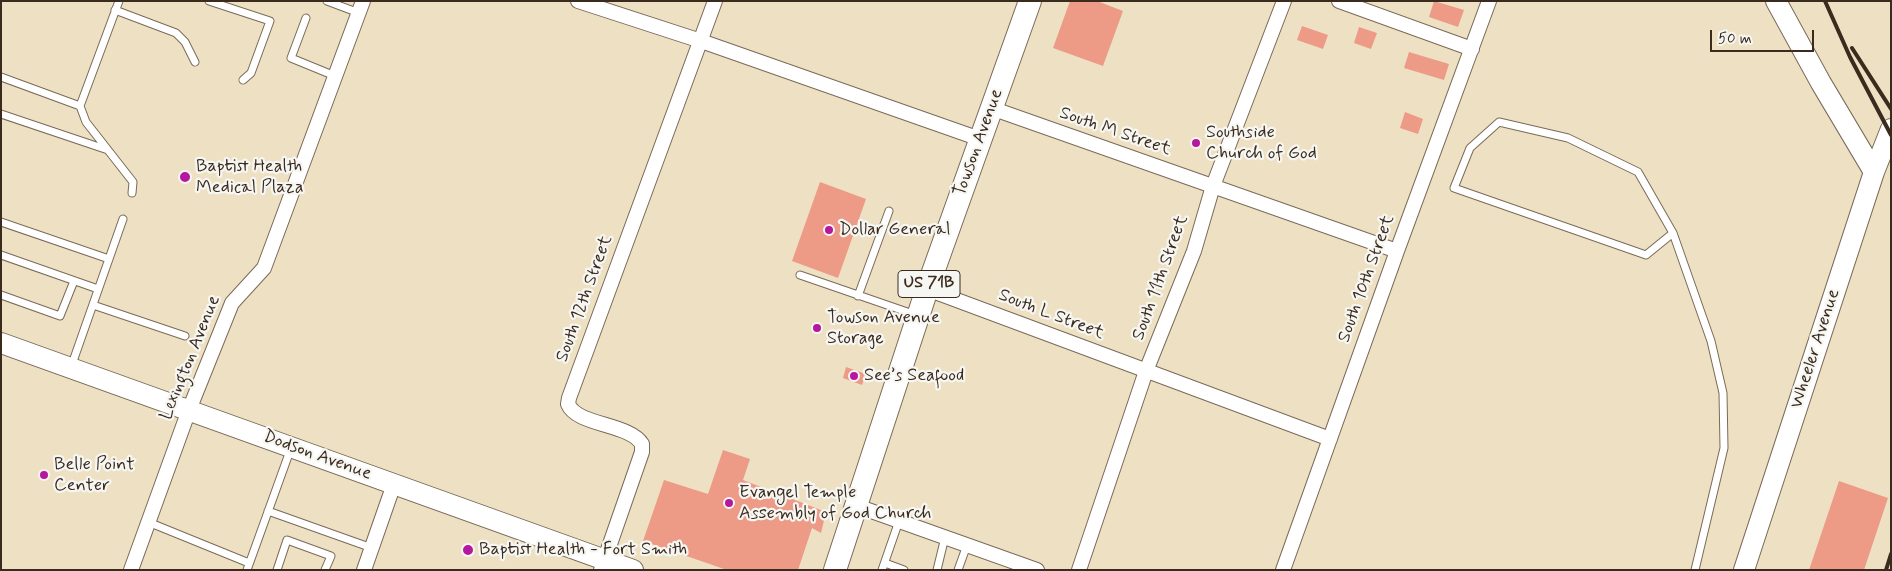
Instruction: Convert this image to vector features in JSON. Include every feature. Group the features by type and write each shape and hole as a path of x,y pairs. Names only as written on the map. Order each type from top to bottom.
{"main road":[{"name":"Towson Avenue","path":"835,570 927,289 1030,1"}],"street":[{"path":"578,1 701,41 980,139"},
{"name":"South 12th Street","path":"603,565 642,452 642,444 634,436 570,410 569,398 715,1"},
{"name":"South 11th Street","path":"1079,570 1146,371 1194,251 1213,186 1284,1"},
{"path":"1339,1 1472,49"},
{"name":"South 10th Street","path":"1283,570 1489,1"},
{"path":"1776,1 1874,172"},
{"name":"Lexington Avenue","path":"131,570 188,410 232,303 264,268 361,7"},
{"name":"South M Street","path":"991,108 1397,251"},
{"name":"Wheeler Avenue","path":"1744,570 1874,172 1891,129"},
{"name":"South L Street","path":"927,289 1330,439"},
{"name":"Dodson Avenue","path":"1,343 394,484 603,565 633,570"},
{"path":"364,570 394,484"},
{"path":"857,506 1037,570"}],"lane":[{"path":"119,1 80,106 86,122 133,182 132,192"},
{"path":"209,1 270,21 250,73 242,80"},
{"path":"327,1 361,7"},
{"path":"115,10 176,33 185,42 194,62"},
{"path":"306,18 290,58 335,76"},
{"path":"1,77 80,106"},
{"path":"1,114 108,150"},
{"path":"1673,233 1646,255 1454,188 1470,148 1499,122 1568,138 1638,172 1673,233 1711,341 1723,393 1724,448 1696,570"},
{"path":"858,296 889,211"},
{"path":"71,368 123,219"},
{"path":"1,222 109,259"},
{"path":"1,255 98,289"},
{"path":"800,275 919,316"},
{"path":"1,295 60,316 74,280"},
{"path":"93,305 186,336"},
{"path":"148,522 248,566 292,447"},
{"path":"268,511 372,548"},
{"path":"899,521 884,567 904,570"},
{"path":"937,570 945,537"},
{"path":"277,570 287,540 331,556 325,570"},
{"path":"958,570 967,545"}],"building":[{"path":"1070,1 1097,1 1123,11 1103,66 1053,48"},
{"path":"1434,1 1464,10 1458,27 1429,17"},
{"path":"1302,26 1328,35 1323,49 1297,40"},
{"path":"1359,27 1377,33 1371,49 1354,43"},
{"path":"1409,52 1449,64 1444,80 1404,68"},
{"path":"1405,112 1423,119 1418,134 1400,128"},
{"name":"Dollar General","path":"820,182 866,199 838,278 792,261"},
{"name":"See’s Seafood","path":"846,367 866,374 862,385 843,378"},
{"name":"Evangel Temple Assembly of God Church","path":"723,450 750,459 743,480 826,512 821,533 812,528 798,570 727,570 643,541 664,480 708,494"},
{"path":"1839,481 1888,498 1864,570 1809,570"}],"railway":[{"path":"1825,1 1850,57 1891,135"},
{"path":"1852,48 1891,109"},
{"path":"1886,570 1891,554"}],"place":[{"name":"Southside Church of God","path":"1196,143"},
{"name":"Baptist Health Medical Plaza","path":"185,177"},
{"name":"Dollar General","path":"829,230"},
{"name":"Towson Avenue Storage","path":"817,328"},
{"name":"See’s Seafood","path":"854,376"},
{"name":"Belle Point Center","path":"44,475"},
{"name":"Evangel Temple Assembly of God Church","path":"729,503"},
{"name":"Baptist Health - Fort Smith","path":"468,550"}]}
